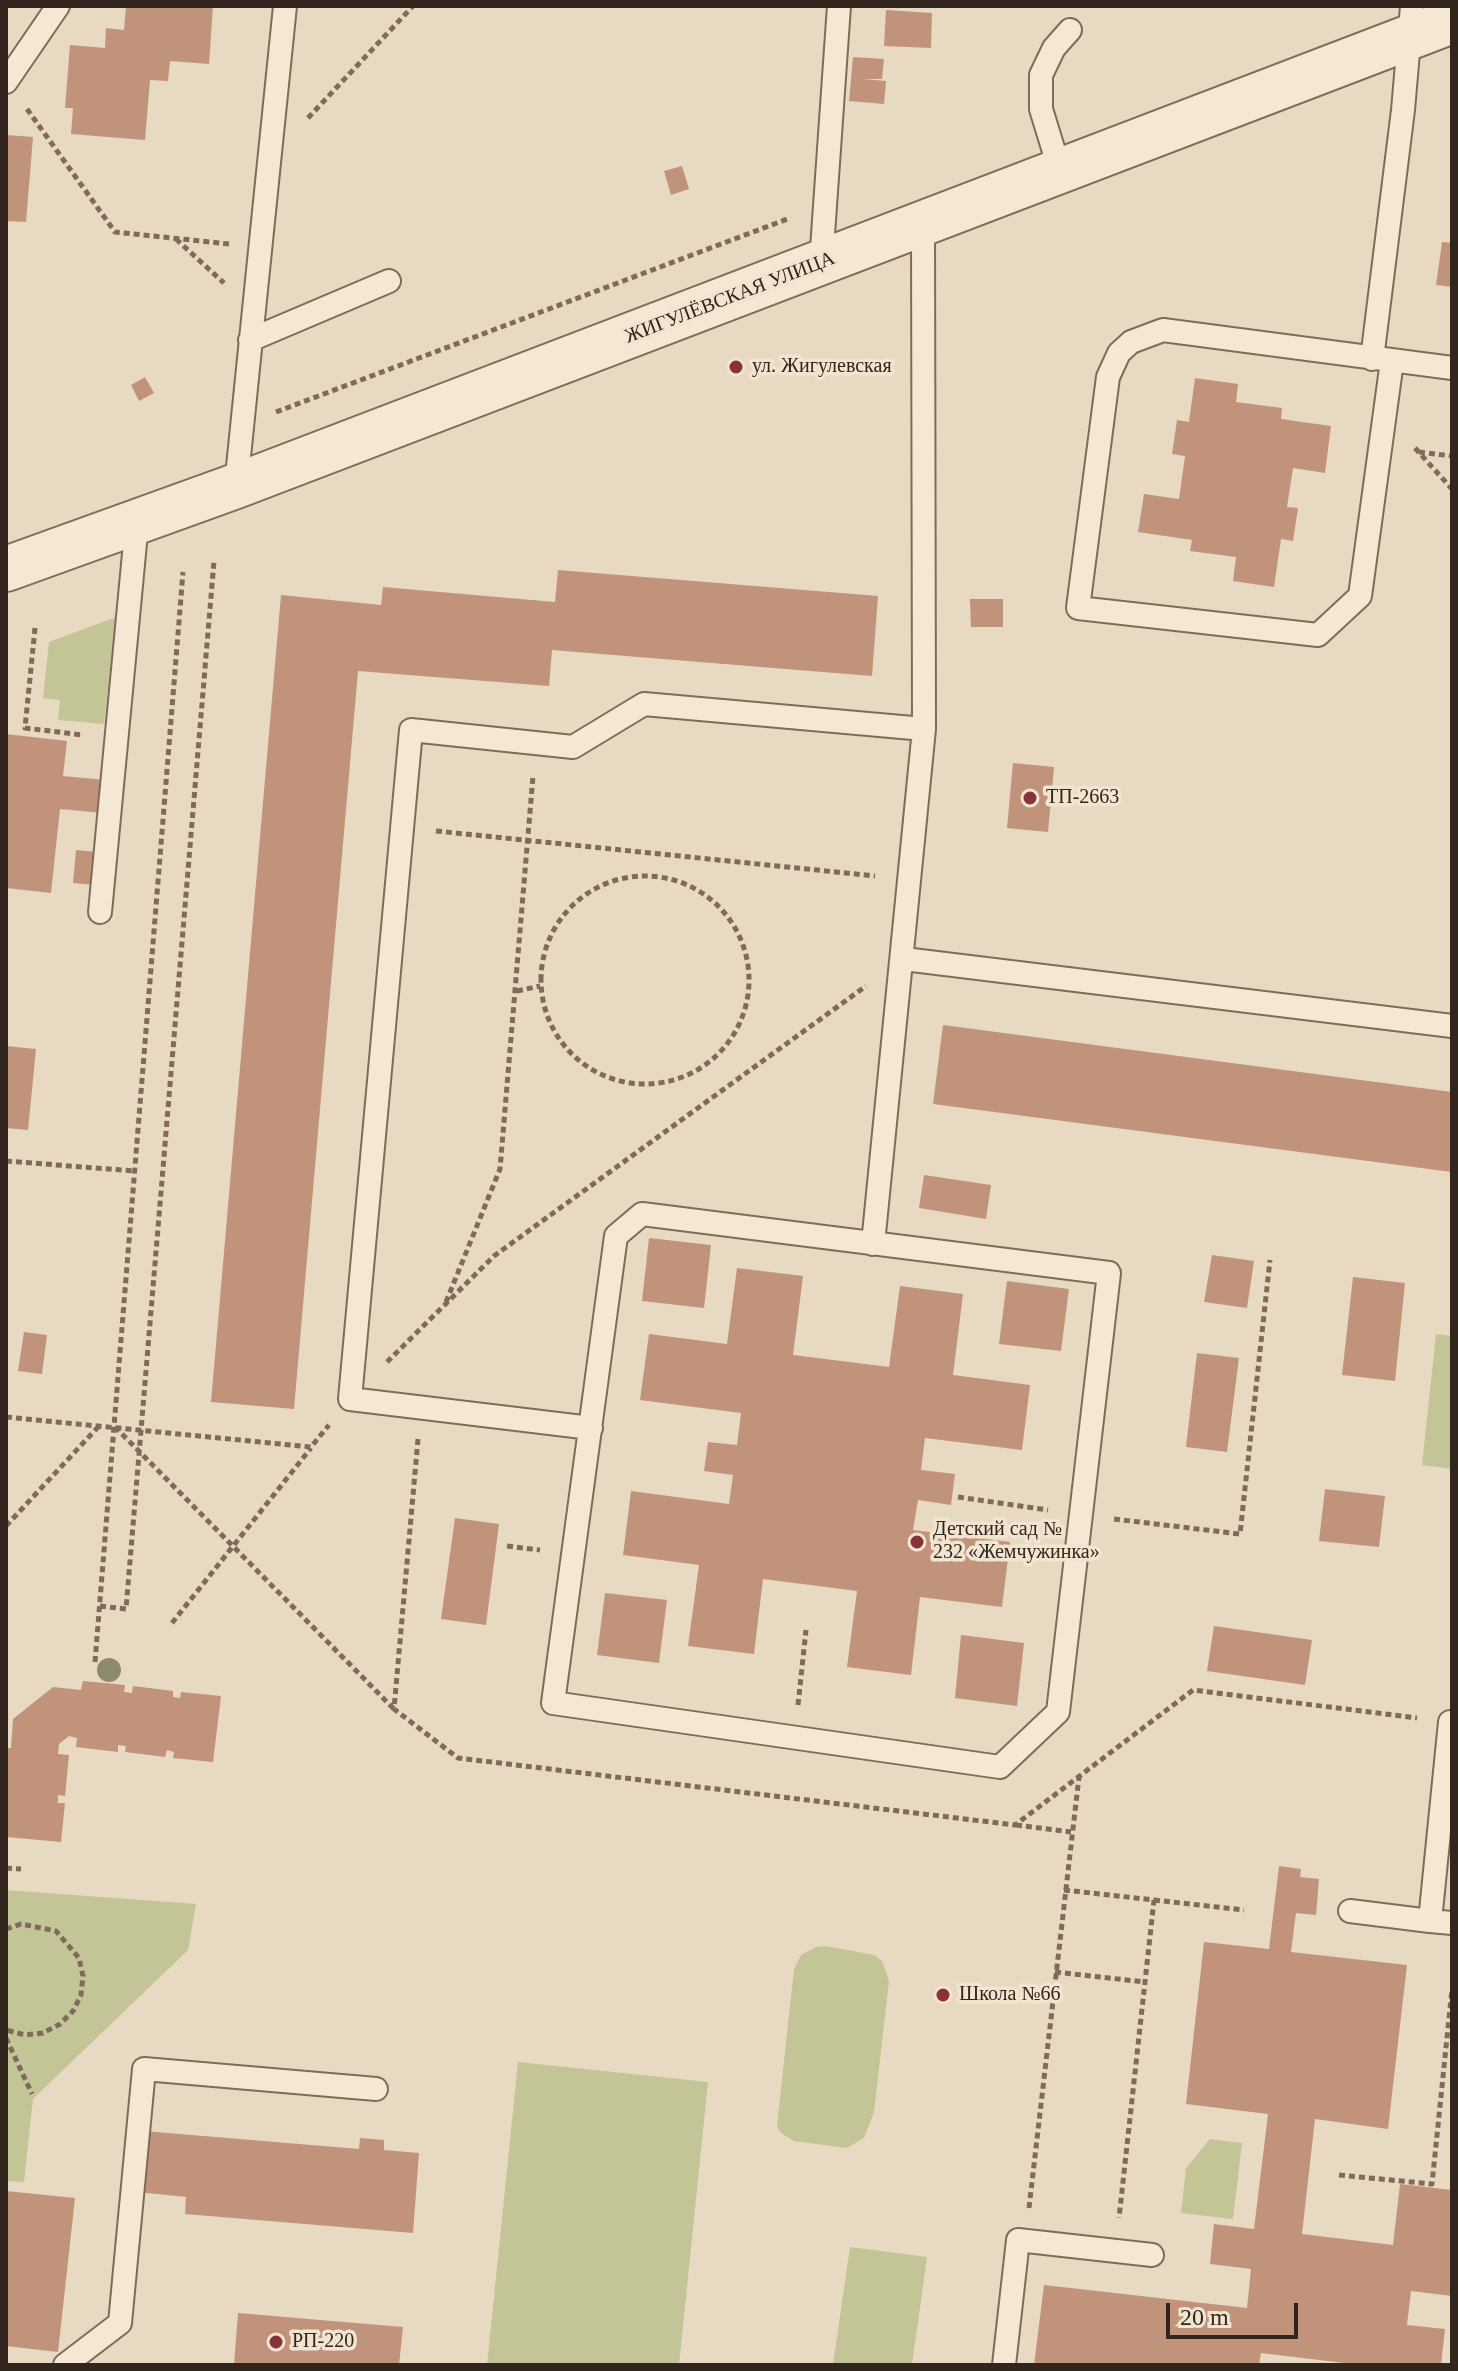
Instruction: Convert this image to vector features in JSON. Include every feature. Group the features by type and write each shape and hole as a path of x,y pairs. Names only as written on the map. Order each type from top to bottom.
{"street":[{"name":"ЖИГУЛЁВСКАЯ УЛИЦА","path":"6,569 236,486 1060,171 1410,22 1452,21"}],"lane":[{"path":"7,82 58,6"},
{"path":"236,486 285,6"},
{"path":"821,263 839,6"},
{"path":"1410,22 1382,360 1385,414 1360,596 1318,635 1078,608 1108,377 1119,353 1131,342 1163,330 1382,360 1452,368"},
{"path":"1060,171 1041,109 1041,75 1054,48 1070,30"},
{"path":"873,1244 904,959 924,729 923,224"},
{"path":"250,340 389,281"},
{"path":"100,912 137,522"},
{"path":"591,1428 350,1399 411,730 573,747 644,704 924,729"},
{"path":"904,959 1452,1026"},
{"path":"642,1214 873,1244 1109,1273 1058,1712 1000,1767 553,1703 616,1236 642,1214"},
{"path":"1350,1911 1441,1922 1451,1717"},
{"path":"65,2365 120,2323 144,2069 376,2089"},
{"path":"1004,2365 1018,2240 1152,2255"}],"path":[{"path":"269,159 413,6"},
{"path":"7,82 115,232 260,248"},
{"path":"242,424 826,204"},
{"path":"176,239 226,285"},
{"path":"1385,414 1452,489"},
{"path":"1419,452 1452,456"},
{"path":"100,1606 126,1609 214,561"},
{"path":"95,1662 183,572"},
{"path":"35,628 25,728 116,738"},
{"path":"445,1304 500,1169 535,743"},
{"path":"403,828 911,880"},
{"path":"648,874 692,887 712,899 735,925 747,957 749,991 740,1025 721,1053 693,1073 660,1084 626,1083 593,1072 567,1050 548,1020 540,986 544,952 558,920 582,895 613,879 648,874"},
{"path":"172,1623 350,1399 494,1256 904,959"},
{"path":"517,991 540,986"},
{"path":"6,1161 134,1171"},
{"path":"958,1497 1240,1534 1270,1260"},
{"path":"409,1544 421,1408"},
{"path":"6,1417 311,1447"},
{"path":"6,1526 100,1426"},
{"path":"114,1427 394,1709"},
{"path":"795,1737 806,1630"},
{"path":"1026,2241 1079,1777"},
{"path":"1015,1825 1071,1832"},
{"path":"6,1868 21,1869"},
{"path":"1064,1890 1244,1910"},
{"path":"1115,2251 1154,1900"},
{"path":"6,1929 21,1924 56,1931 79,1958 83,1976 77,2003 60,2024 43,2033 25,2035 6,2030"},
{"path":"1055,1972 1145,1982"},
{"path":"1339,2175 1432,2184 1452,1989"},
{"path":"6,2038 32,2094"}],"green space":[{"path":"116,617 104,724 58,720 60,700 43,698 49,642"},
{"path":"1436,1334 1452,1336 1452,1469 1422,1465"},
{"path":"6,1890 196,1904 188,1950 33,2099 24,2182 6,2181"},
{"path":"816,1947 874,1955 882,1961 889,1981 874,2112 864,2138 847,2148 794,2141 781,2133 777,2126 794,1969 801,1955"},
{"path":"518,2062 708,2082 679,2365 487,2365"},
{"path":"1210,2139 1242,2143 1233,2219 1181,2213 1186,2168"},
{"path":"850,2247 927,2257 912,2365 833,2365"}],"building":[{"path":"126,6 213,6 209,64 170,61 168,81 150,80 145,140 71,134 73,108 65,108 70,45 105,48 106,28 124,30"},
{"path":"886,10 932,13 931,48 884,46"},
{"path":"853,57 884,59 882,79 863,79 886,81 884,104 849,101"},
{"path":"6,135 33,137 26,222 6,221"},
{"path":"682,166 689,189 671,195 664,171"},
{"path":"1442,242 1452,243 1452,287 1436,285"},
{"path":"145,377 154,393 139,401 131,385"},
{"path":"1195,378 1238,384 1236,402 1282,408 1281,419 1331,426 1325,473 1293,468 1287,507 1298,508 1293,541 1281,539 1274,587 1233,581 1236,557 1190,551 1192,540 1138,532 1144,494 1179,499 1185,456 1172,454 1177,420 1189,422"},
{"path":"558,570 878,596 872,676 552,650 549,686 358,671 294,1409 211,1402 281,595 381,605 383,587 555,602"},
{"path":"970,599 1003,599 1003,627 971,627"},
{"path":"6,734 67,741 63,776 106,780 102,813 60,809 51,893 6,888"},
{"name":"ТП-2663","path":"1013,763 1054,767 1048,832 1007,828"},
{"path":"76,850 97,852 93,885 73,883"},
{"path":"943,1025 1452,1092 1452,1172 933,1104"},
{"path":"6,1046 36,1049 28,1130 6,1128"},
{"path":"924,1175 991,1185 986,1219 919,1208"},
{"path":"649,1238 711,1245 704,1308 642,1301"},
{"path":"1212,1255 1254,1261 1247,1308 1204,1302"},
{"path":"737,1268 803,1276 793,1355 889,1367 900,1286 963,1294 953,1375 1030,1385 1022,1450 925,1438 921,1470 955,1474 951,1505 918,1500 913,1530 1010,1542 1002,1607 920,1597 911,1675 847,1667 857,1591 763,1579 754,1654 688,1646 699,1565 623,1555 631,1491 729,1504 733,1475 704,1471 708,1442 737,1445 741,1413 640,1400 649,1334 727,1344"},
{"path":"1353,1277 1405,1283 1395,1381 1342,1375"},
{"path":"1007,1281 1069,1289 1061,1351 999,1344"},
{"path":"24,1332 47,1335 42,1374 18,1371"},
{"path":"1197,1353 1239,1358 1227,1452 1186,1447"},
{"path":"1325,1489 1385,1496 1379,1547 1319,1541"},
{"path":"455,1518 499,1524 486,1625 441,1619"},
{"path":"605,1593 667,1600 659,1663 597,1655"},
{"path":"1214,1626 1312,1640 1305,1685 1207,1671"},
{"path":"961,1635 1024,1643 1017,1706 955,1698"},
{"path":"83,1681 125,1685 124,1692 132,1693 133,1686 173,1691 173,1697 180,1698 181,1692 221,1696 213,1762 173,1758 174,1752 167,1750 165,1757 125,1752 126,1746 118,1745 118,1752 76,1747 77,1738 69,1736 59,1744 58,1754 69,1755 65,1796 58,1795 58,1803 65,1803 61,1842 6,1837 6,1748 11,1748 13,1719 53,1687 81,1690"},
{"path":"1279,1866 1301,1869 1300,1877 1319,1879 1316,1915 1296,1913 1291,1952 1407,1965 1388,2129 1315,2119 1302,2234 1393,2245 1400,2184 1452,2190 1452,2296 1411,2291 1407,2325 1445,2329 1441,2365 1361,2365 1261,2353 1259,2365 1034,2365 1044,2285 1247,2308 1251,2269 1210,2264 1214,2224 1254,2229 1268,2114 1186,2104 1204,1942 1269,1949"},
{"path":"144,2131 359,2149 360,2138 384,2140 384,2150 419,2153 413,2233 185,2214 186,2197 138,2192"},
{"path":"6,2191 75,2198 58,2352 6,2346"},
{"path":"238,2313 403,2327 399,2365 234,2365"}],"place":[{"name":"ул. Жигулевская","path":"736,367"},
{"name":"ТП-2663","path":"1030,798"},
{"name":"Детский сад № 232 «Жемчужинка»","path":"917,1542"},
{"name":"Школа №66","path":"943,1995"},
{"name":"РП-220","path":"276,2342"}]}
